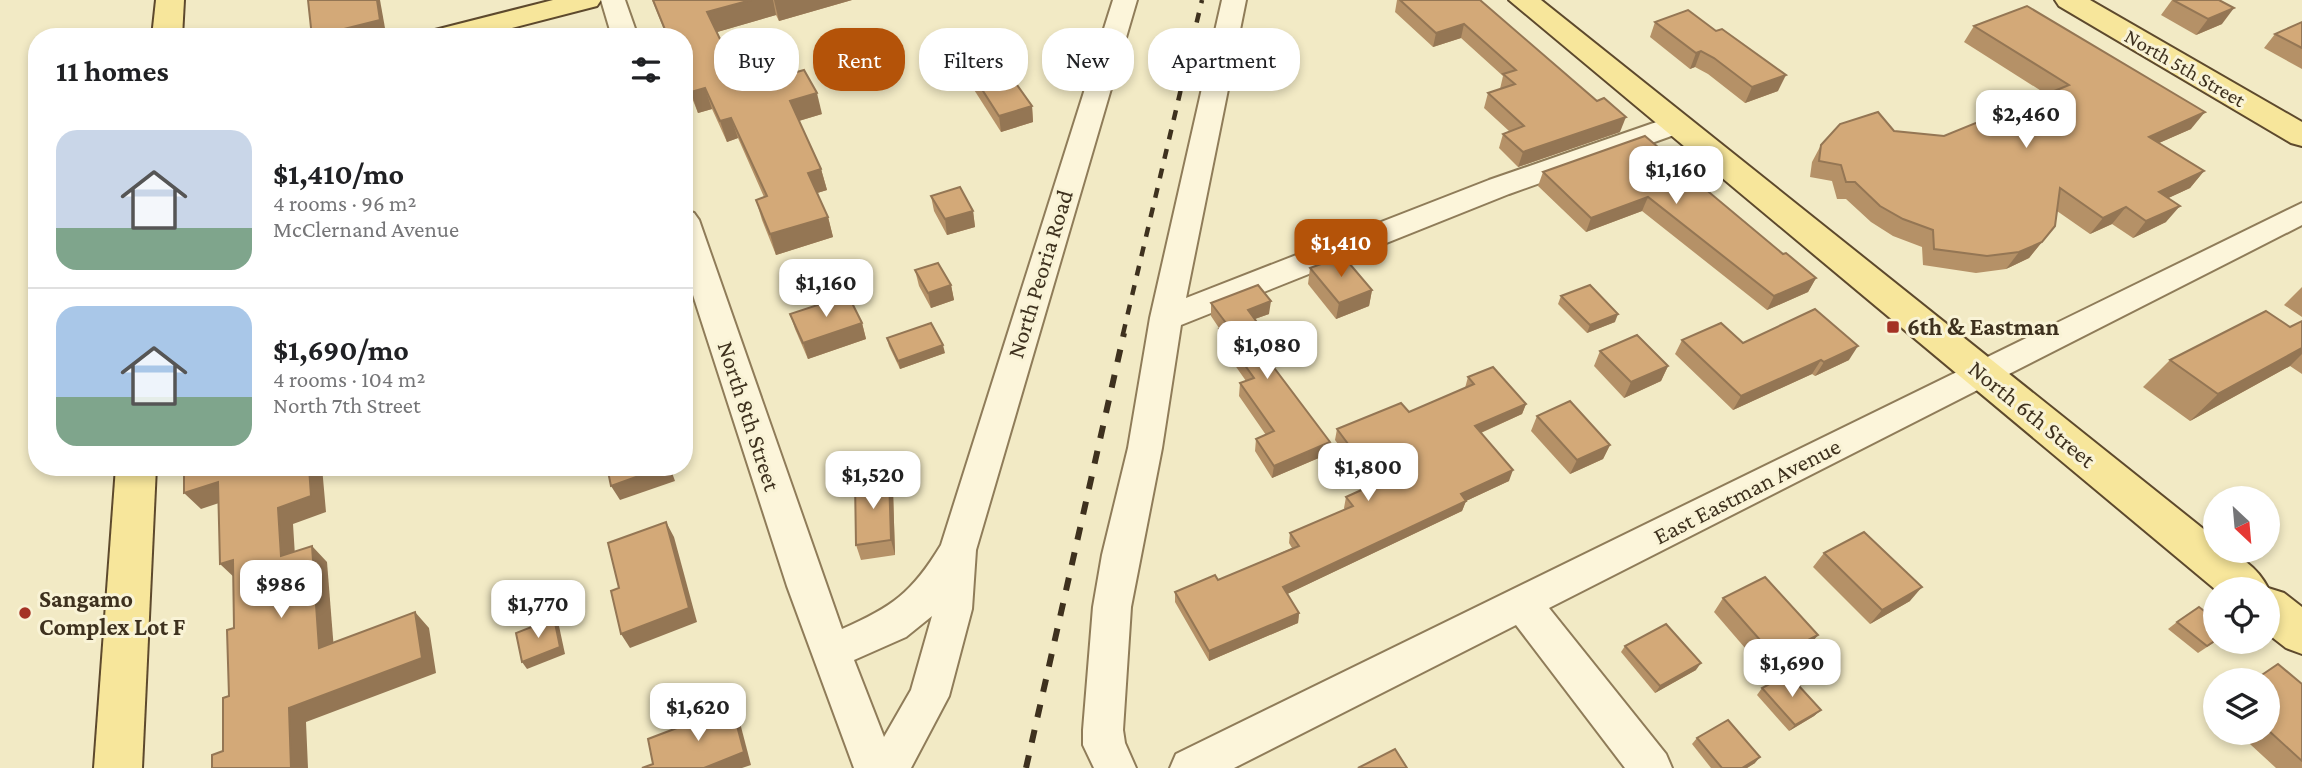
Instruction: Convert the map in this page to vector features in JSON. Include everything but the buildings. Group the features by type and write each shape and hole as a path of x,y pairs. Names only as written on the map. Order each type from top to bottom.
{"main road":[{"path":"168,28 170,0"},
{"path":"477,28 587,0"},
{"name":"North 6th Street","path":"1523,0 2231,577"},
{"name":"North 5th Street","path":"2069,0 2302,136"},
{"path":"118,768 135,476"},
{"path":"2280,617 2302,634"}],"street":[{"path":"613,0 622,28"},
{"name":"North Peoria Road","path":"888,768 929,696 953,609 958,550 1125,0"},
{"path":"1115,768 1104,745 1103,730 1112,607 1145,448 1166,318 1234,0"},
{"path":"1166,318 1499,187 1678,124"},
{"name":"East Eastman Avenue","path":"1191,768 2302,213"},
{"name":"North 8th Street","path":"693,247 806,586 875,768"},
{"name":"North Peoria Road","path":"831,652 883,631 905,615 933,592 958,550"},
{"path":"1521,603 1651,768"}],"railway":[{"path":"1123,334 1202,0"},
{"path":"1026,768 1124,333"}],"place":[{"name":"6th & Eastman","path":"1893,327"},
{"name":"Sangamo Complex Lot F","path":"25,613"}]}
